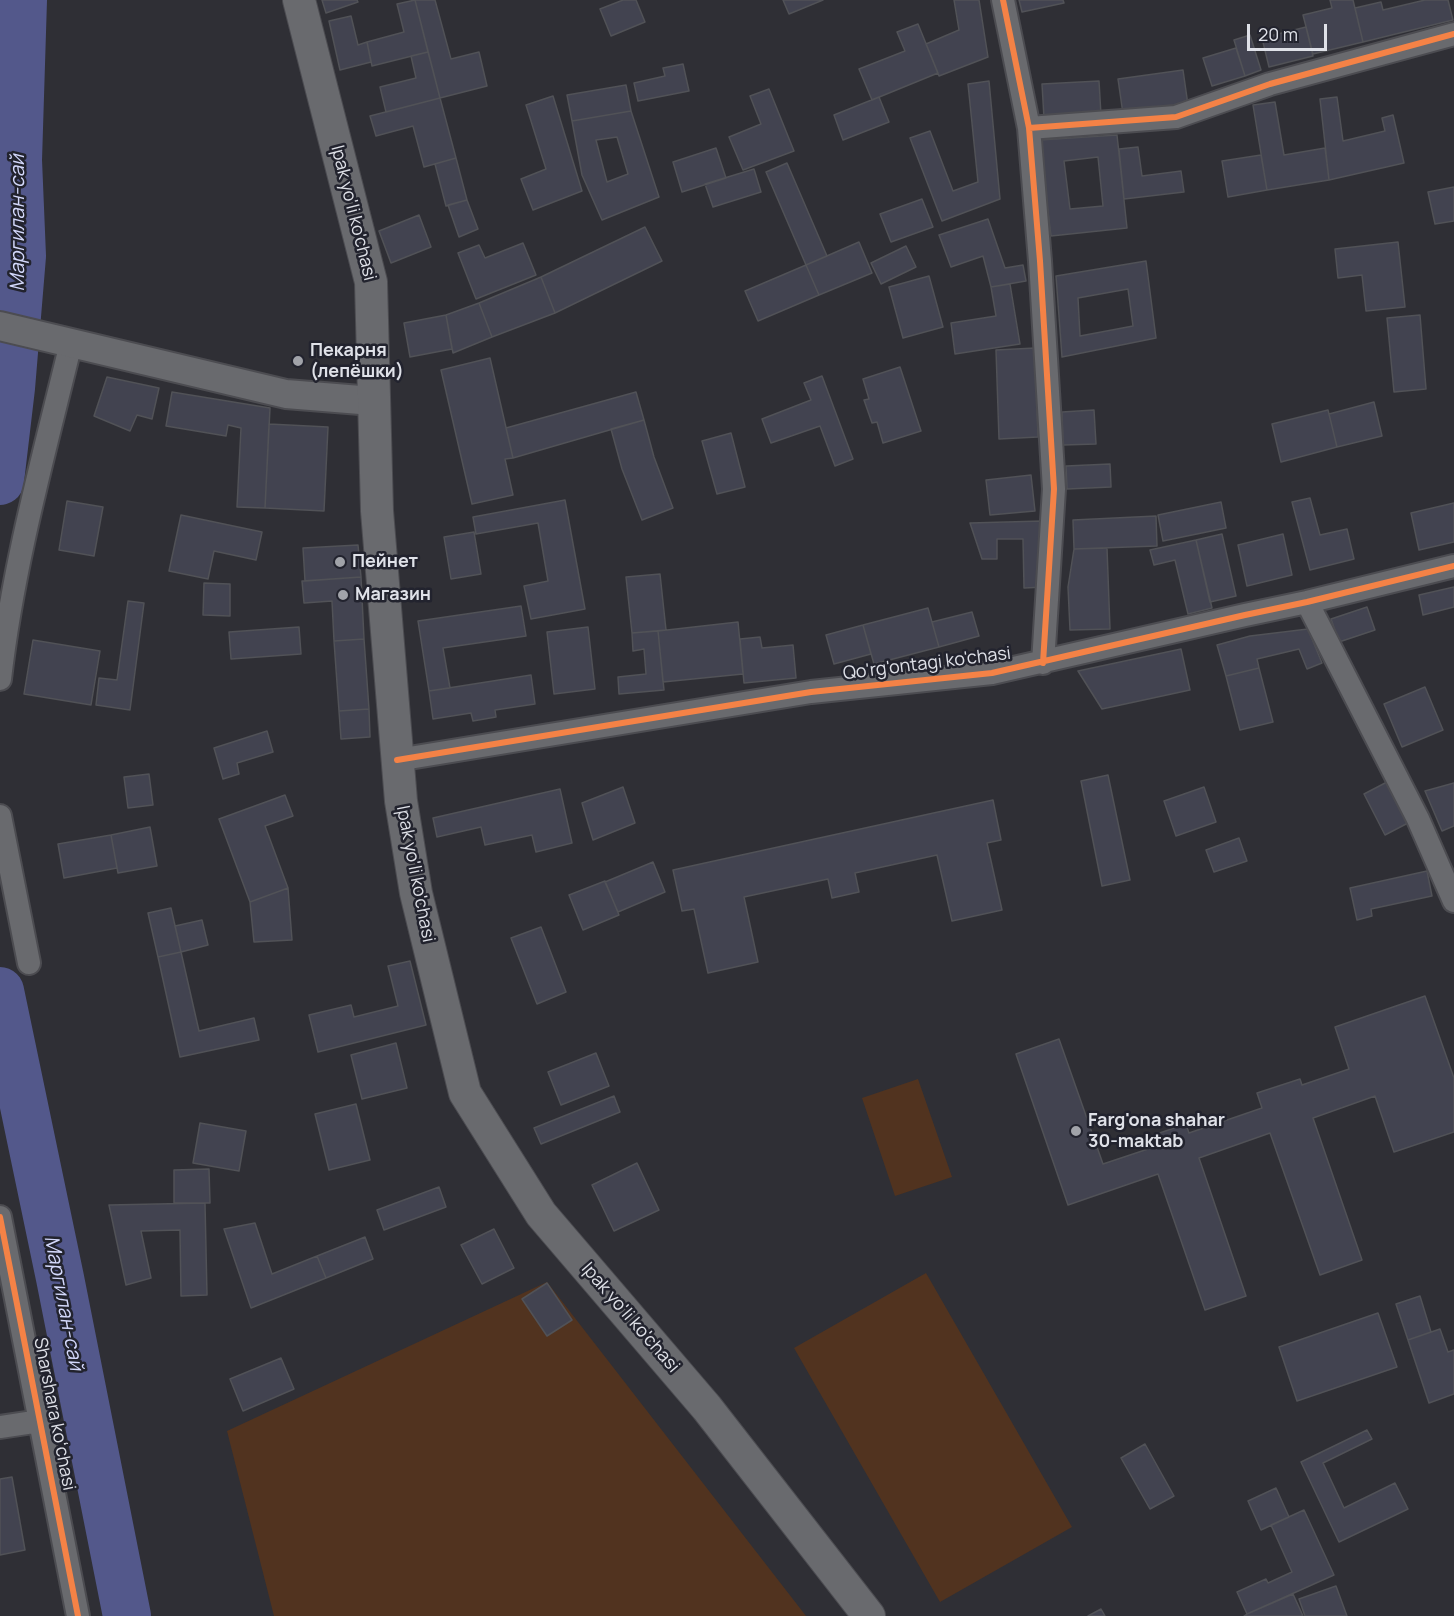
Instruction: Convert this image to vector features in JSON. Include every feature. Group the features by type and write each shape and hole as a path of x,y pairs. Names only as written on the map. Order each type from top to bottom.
{"main road":[{"name":"Ipak yo'li ko'chasi","path":"299,0 371,282 377,511 400,801 416,893 465,1093 541,1214 707,1408 869,1616"}],"street":[{"path":"1003,0 1029,128 1054,489 1043,663"},
{"path":"1029,128 1176,117 1270,84 1454,34"},
{"path":"12,329 286,394 373,401"},
{"path":"0,679 14,583 71,344"},
{"name":"Qo'rg'ontagi ko'chasi","path":"397,760 811,692 992,673 1307,602 1454,566"},
{"path":"1307,602 1418,819 1454,901"},
{"path":"0,816 29,963"},
{"name":"Sharshara koʻchasi","path":"0,1217 78,1616"},
{"path":"0,1427 40,1421"}],"shaded area":[{"path":"918,1079 952,1177 895,1196 862,1098"},
{"path":"926,1273 1072,1527 940,1602 794,1348"},
{"path":"547,1282 806,1616 274,1616 227,1431"}],"building":[{"path":"322,0 357,0 358,2 326,13"},
{"path":"415,0 428,52 372,66 367,42 404,32 397,4"},
{"path":"415,0 435,0 451,59 479,52 487,86 440,98"},
{"path":"623,0 636,0 645,22 611,36 600,9"},
{"path":"783,0 823,0 789,14"},
{"path":"954,0 979,0 988,57 939,76 926,44 959,30"},
{"path":"1019,0 1063,0 1064,3 1022,12"},
{"path":"1330,0 1353,0 1363,42 1313,54 1303,15 1332,8"},
{"path":"1425,0 1448,0 1453,20 1363,42 1355,8 1381,2 1383,10"},
{"path":"351,16 358,45 367,42 371,62 340,70 329,21"},
{"path":"918,24 938,73 872,100 859,69 905,51 897,32"},
{"path":"1306,27 1313,56 1269,67 1262,38"},
{"path":"1250,35 1261,70 1245,76 1234,40"},
{"path":"1236,48 1245,76 1212,86 1203,58"},
{"path":"428,52 440,98 386,112 380,87 416,78 411,56"},
{"path":"683,64 689,91 638,101 634,83 665,76 663,68"},
{"path":"1183,70 1188,105 1123,114 1118,79"},
{"path":"989,81 1000,199 942,221 910,138 930,131 953,191 978,182 968,84"},
{"path":"1099,81 1101,115 1044,118 1042,84"},
{"path":"626,85 631,111 572,121 567,95"},
{"path":"769,89 794,151 743,170 729,137 761,124 750,96"},
{"path":"553,96 582,191 533,210 521,179 546,169 526,105"},
{"path":"879,97 889,122 843,140 834,115"},
{"path":"1337,97 1343,141 1385,131 1382,118 1393,115 1404,163 1329,180 1320,99"},
{"path":"440,98 456,158 424,167 413,126 376,136 370,116"},
{"path":"1275,102 1284,155 1325,148 1329,180 1267,190 1253,105"},
{"path":"631,111 659,197 602,220 582,175 572,121","holes":["617,137 628,174 607,182 596,140"]},
{"path":"1117,135 1127,228 1051,236 1039,140","holes":["1098,157 1103,206 1070,209 1064,161"]},
{"path":"1138,147 1142,176 1181,171 1184,192 1124,199 1119,149"},
{"path":"716,148 726,178 682,192 673,162"},
{"path":"1261,155 1267,190 1228,197 1222,161"},
{"path":"456,158 467,200 446,206 435,164"},
{"path":"787,163 827,256 806,265 766,172"},
{"path":"754,169 761,192 713,207 705,184"},
{"path":"1454,187 1454,221 1435,224 1428,192"},
{"path":"922,199 933,227 891,242 880,214"},
{"path":"467,200 478,229 459,237 448,205"},
{"path":"419,215 431,247 391,263 379,231"},
{"path":"988,219 1005,268 1023,265 1026,281 991,287 983,256 951,267 939,235"},
{"path":"645,227 662,261 555,313 541,277"},
{"path":"859,242 872,273 819,295 806,265"},
{"path":"1398,242 1405,307 1366,311 1362,275 1338,278 1335,249"},
{"path":"523,243 536,275 476,299 458,253 479,245 485,258"},
{"path":"906,246 916,267 881,284 871,263"},
{"path":"1146,261 1156,338 1062,357 1056,276","holes":["1128,289 1133,326 1080,336 1078,298"]},
{"path":"806,265 819,295 758,321 745,291"},
{"path":"929,276 943,327 903,338 889,287"},
{"path":"541,277 555,313 492,337 479,303"},
{"path":"1010,284 1020,344 955,354 951,323 996,316 991,287"},
{"path":"479,303 492,337 453,353 446,315"},
{"path":"446,315 452,349 410,357 404,323"},
{"path":"1420,315 1426,389 1394,392 1387,318"},
{"path":"1035,348 1038,437 999,439 996,350"},
{"path":"490,358 513,458 505,459 513,495 472,504 441,370"},
{"path":"900,367 921,431 883,443 877,422 872,423 864,400 869,399 863,379"},
{"path":"822,376 853,459 835,466 820,426 771,443 762,419 811,400 804,383"},
{"path":"107,377 159,388 152,419 137,415 130,431 94,416"},
{"path":"172,392 270,408 265,508 237,507 241,428 228,425 226,436 166,426"},
{"path":"636,392 644,420 513,458 506,428"},
{"path":"1374,402 1382,436 1337,447 1329,414"},
{"path":"1094,410 1096,444 1063,445 1062,412"},
{"path":"1328,410 1337,447 1281,462 1272,424"},
{"path":"644,420 654,457 673,508 642,520 622,469 611,429"},
{"path":"269,424 328,427 324,511 265,508"},
{"path":"731,433 745,487 717,494 702,441"},
{"path":"1110,464 1111,487 1067,489 1066,466"},
{"path":"1031,475 1035,511 990,515 986,480"},
{"path":"1310,498 1320,535 1347,529 1354,559 1310,570 1292,502"},
{"path":"565,500 585,609 531,619 524,586 548,581 538,523 476,534 473,517"},
{"path":"67,501 103,507 94,556 59,550"},
{"path":"1221,502 1226,528 1163,541 1158,515"},
{"path":"1454,503 1454,542 1419,550 1411,513"},
{"path":"181,515 262,532 256,560 214,551 208,579 169,571"},
{"path":"1156,516 1157,546 1074,549 1073,520"},
{"path":"1042,521 1044,587 1024,588 1023,539 997,539 997,559 982,559 970,523"},
{"path":"474,532 481,574 451,579 444,537"},
{"path":"1222,534 1236,596 1210,602 1196,540"},
{"path":"1283,534 1292,575 1247,586 1238,545"},
{"path":"1196,540 1212,608 1188,614 1175,560 1154,565 1150,550"},
{"path":"358,545 361,577 305,581 303,548"},
{"path":"1107,548 1110,629 1070,630 1068,587 1074,549"},
{"path":"660,574 666,630 632,633 626,577"},
{"path":"361,577 364,639 334,641 332,601 304,603 302,581"},
{"path":"204,583 230,584 230,616 203,615"},
{"path":"1454,587 1454,607 1423,615 1419,595"},
{"path":"128,601 144,603 130,710 96,705 99,678 117,680"},
{"path":"521,606 526,636 443,648 450,688 429,691 418,621"},
{"path":"1367,607 1375,630 1339,642 1331,619"},
{"path":"928,608 939,647 874,664 863,625"},
{"path":"972,612 979,636 939,647 932,622"},
{"path":"738,622 743,674 663,682 658,631"},
{"path":"863,625 871,654 834,664 826,635"},
{"path":"299,627 301,654 231,659 229,632"},
{"path":"588,627 595,689 554,694 547,632"},
{"path":"1308,629 1322,663 1307,669 1299,649 1257,659 1259,668 1226,676 1217,645 1250,636"},
{"path":"658,631 664,690 619,694 618,677 646,674 644,649 633,651 632,633"},
{"path":"760,637 762,648 793,645 796,678 744,683 740,639"},
{"path":"364,639 369,709 339,711 334,641"},
{"path":"33,640 100,651 91,705 24,694"},
{"path":"1181,649 1190,690 1102,709 1078,671"},
{"path":"1259,668 1273,722 1240,730 1226,676"},
{"path":"531,675 535,704 495,710 496,717 473,721 471,713 433,719 429,691"},
{"path":"1425,687 1443,730 1402,747 1384,704"},
{"path":"369,709 370,737 341,739 339,711"},
{"path":"267,731 273,752 237,763 239,774 223,779 214,748"},
{"path":"149,774 153,805 128,808 124,777"},
{"path":"1108,775 1130,880 1102,886 1081,781"},
{"path":"1387,782 1408,823 1385,835 1364,794"},
{"path":"1454,783 1454,826 1442,831 1425,791"},
{"path":"623,787 635,823 593,840 582,803"},
{"path":"1204,787 1216,822 1176,836 1164,801"},
{"path":"560,789 572,843 536,852 532,835 485,845 481,827 437,837 433,818"},
{"path":"285,795 293,816 265,826 288,888 250,902 219,819"},
{"path":"993,800 1001,840 987,843 1002,910 952,921 937,855 855,873 859,892 832,898 828,879 744,897 758,962 708,973 694,909 682,911 673,870"},
{"path":"150,827 157,866 118,873 111,835"},
{"path":"111,835 117,868 64,878 58,844"},
{"path":"1239,838 1247,861 1214,872 1206,850"},
{"path":"653,862 665,892 618,912 605,882"},
{"path":"1427,871 1432,896 1371,909 1372,916 1357,920 1350,888"},
{"path":"605,881 619,915 583,930 569,895"},
{"path":"288,888 292,940 254,942 250,902"},
{"path":"171,908 181,952 158,957 148,913"},
{"path":"202,920 208,945 181,952 175,926"},
{"path":"541,927 566,992 537,1004 511,938"},
{"path":"181,952 199,1031 254,1018 259,1040 180,1057 158,957"},
{"path":"410,961 426,1025 318,1052 309,1015 351,1005 354,1017 398,1006 388,966"},
{"path":"1425,996 1454,1078 1454,1132 1394,1152 1375,1096 1313,1118 1362,1260 1320,1275 1270,1133 1199,1158 1246,1296 1205,1310 1158,1174 1068,1205 1016,1054 1059,1039 1103,1164 1148,1149 1145,1138 1186,1124 1189,1133 1262,1108 1257,1093 1300,1079 1302,1085 1349,1069 1335,1027"},
{"path":"396,1043 407,1088 362,1099 351,1055"},
{"path":"596,1053 609,1086 561,1105 548,1072"},
{"path":"614,1096 620,1112 541,1144 534,1128"},
{"path":"356,1104 370,1160 329,1170 315,1114"},
{"path":"200,1123 246,1131 239,1171 193,1163"},
{"path":"637,1163 659,1210 614,1231 592,1185"},
{"path":"209,1169 210,1203 174,1203 174,1170"},
{"path":"439,1187 446,1207 384,1230 377,1210"},
{"path":"205,1203 207,1295 181,1296 180,1230 141,1231 151,1278 126,1285 109,1205"},
{"path":"255,1223 272,1274 317,1256 326,1278 251,1308 224,1229"},
{"path":"494,1229 514,1268 482,1284 461,1245"},
{"path":"365,1237 373,1259 326,1278 317,1256"},
{"path":"547,1283 572,1320 547,1336 522,1299"},
{"path":"1420,1296 1431,1332 1408,1340 1396,1304"},
{"path":"1378,1313 1397,1367 1297,1401 1279,1347"},
{"path":"1440,1329 1448,1352 1454,1350 1454,1394 1429,1403 1408,1340"},
{"path":"281,1358 294,1389 243,1411 230,1379"},
{"path":"1367,1430 1372,1439 1323,1463 1344,1508 1395,1483 1408,1509 1339,1542 1301,1462"},
{"path":"1145,1444 1174,1496 1150,1509 1121,1458"},
{"path":"12,1477 25,1550 0,1555 0,1479"},
{"path":"1276,1488 1289,1517 1261,1530 1248,1501"},
{"path":"1304,1510 1334,1575 1247,1614 1237,1592 1266,1579 1268,1583 1292,1572 1271,1525"},
{"path":"1336,1586 1347,1616 1305,1616 1299,1599"},
{"path":"1293,1594 1303,1616 1244,1616 1247,1614"},
{"path":"1101,1609 1105,1616 1088,1616"}],"waterway":[{"name":"Маргилан-сай","path":"0,481 11,388 22,256 18,160 23,0"},
{"name":"Маргилан-сай","path":"0,991 127,1616"}],"cycle path":[{"path":"1003,0 1029,128 1054,489 1043,663"},
{"path":"1029,128 1176,117 1270,84 1454,34"},
{"path":"397,760 811,692 992,673 1307,602 1454,566"},
{"path":"0,1217 78,1616"}],"place":[{"name":"Пекарня (лепёшки)","path":"298,361"},
{"name":"Пейнет","path":"340,562"},
{"name":"Магазин","path":"343,595"},
{"name":"Farg'ona shahar 30-maktab","path":"1076,1131"}]}
